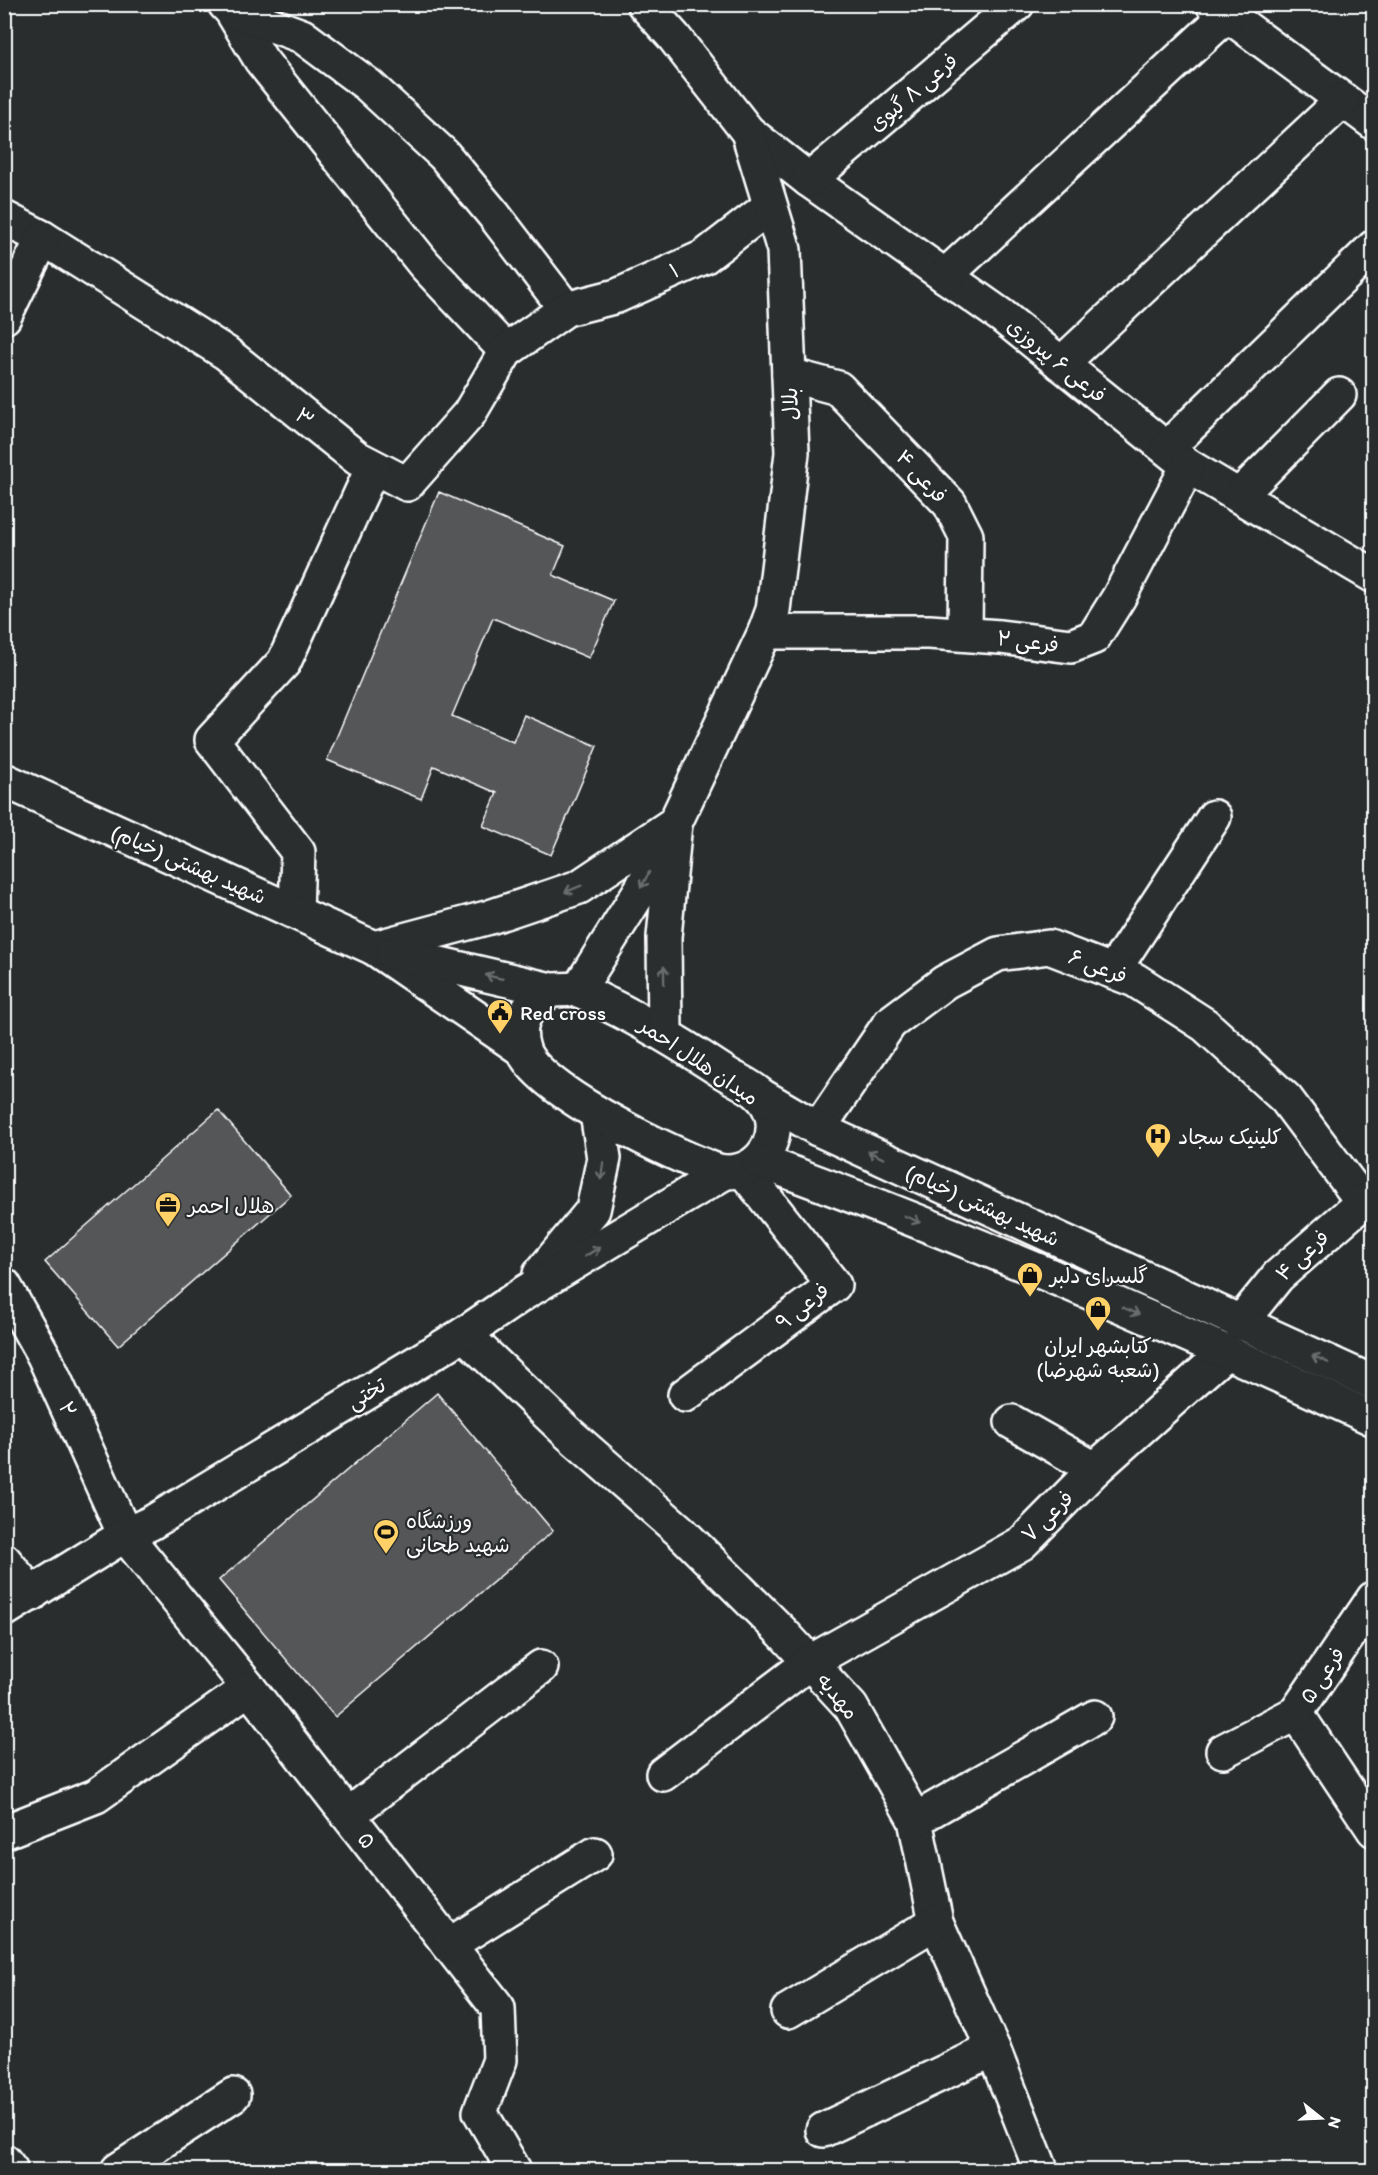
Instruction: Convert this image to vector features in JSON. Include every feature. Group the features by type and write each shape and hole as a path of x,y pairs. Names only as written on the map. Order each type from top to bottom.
{"street":[{"name":"بلال","path":"565,990 642,888 765,633 773,610 792,453 784,250 748,132 673,36 644,4"},
{"name":"فرعی ۸ گیوی","path":"809,180 1017,4"},
{"path":"228,7 302,36 369,85 444,155 494,215 566,309"},
{"path":"228,7 261,60 424,264 506,351"},
{"path":"945,276 1220,10 1374,123"},
{"path":"1061,364 1343,100"},
{"name":"فرعی ۶ پیروزی","path":"748,132 809,180 1002,316 1178,457 1374,576"},
{"name":"۱","path":"566,309 617,296 704,257 770,206"},
{"name":"۳","path":"4,218 43,238 226,353 357,458 406,484 469,414 506,351 566,309"},
{"path":"4,317 43,238"},
{"name":"فرعی ۲","path":"765,633 965,634 1071,646 1094,637 1119,597 1178,457 1374,247"},
{"name":"فرعی ۴","path":"789,375 838,387 950,504 966,536 965,634"},
{"path":"1239,496 1339,395"},
{"path":"296,912 298,852 212,740 284,662 373,466"},
{"name":"شهید بهشتی (خیام)","path":"4,780 374,948 523,1050"},
{"path":"1113,971 1214,817"},
{"path":"374,948 490,917 579,887 675,823"},
{"path":"665,1033 664,937 675,823"},
{"name":"فرعی ۶","path":"818,1129 890,1023 945,982 998,954 1049,947 1135,980 1205,1025 1286,1099 1368,1200"},
{"name":"شهید بهشتی (خیام)","path":"374,948 565,990"},
{"path":"565,990 530,1004 520,1025 523,1050 532,1064 597,1113 654,1145 742,1168"},
{"name":"میدان هلال احمر","path":"565,990 665,1033 760,1095 773,1116 773,1140 742,1168"},
{"name":"شهید بهشتی (خیام)","path":"760,1095 818,1129 1233,1337 1374,1419"},
{"path":"524,1293 593,1210 604,1158 597,1113"},
{"name":"شهید بهشتی (خیام)","path":"742,1168 873,1203 1233,1337 1374,1383"},
{"name":"تختی","path":"4,1610 125,1535 151,1523 464,1334 524,1293 742,1168"},
{"name":"فرعی ۹","path":"686,1395 834,1285 742,1168"},
{"name":"فرعی ۴","path":"1233,1337 1278,1276 1368,1200"},
{"name":"۲","path":"4,1285 44,1356 125,1535"},
{"name":"مهدیه","path":"464,1334 568,1433 680,1531 810,1662 851,1707 915,1820 936,1922 993,2049 1041,2170"},
{"name":"فرعی ۷","path":"663,1774 810,1662 1022,1543 1095,1468 1233,1337"},
{"path":"1012,1422 1095,1468"},
{"name":"۵","path":"125,1535 249,1688 498,2008 500,2061 480,2112 514,2170"},
{"path":"4,1560 32,1594"},
{"name":"فرعی ۵","path":"1223,1751 1296,1713 1374,1598"},
{"path":"348,1815 541,1667"},
{"path":"4,1832 96,1796 249,1688"},
{"path":"1296,1713 1374,1830"},
{"path":"915,1820 1095,1718"},
{"path":"449,1945 596,1854"},
{"path":"788,2011 936,1922"},
{"path":"823,2130 993,2049"},
{"path":"118,2170 233,2095"},
{"path":"4,2161 10,2170"}],"building":[{"path":"439,492 565,546 553,575 614,601 589,658 493,618 452,716 513,742 524,715 597,746 551,855 483,826 497,793 434,766 421,799 327,760"},
{"name":"هلال احمر","path":"218,1110 291,1195 118,1346 45,1262"},
{"name":"ورزشگاه شهید طحانی","path":"437,1393 553,1531 335,1717 219,1580"}],"place":[{"name":"Red cross","path":"500,1035"},
{"name":"کلینیک سجاد","path":"1158,1159"},
{"name":"هلال احمر","path":"168,1228"},
{"name":"گلسرای دلبر","path":"1030,1298"},
{"name":"کتابشهر ایران (شعبه شهرضا)","path":"1098,1332"},
{"name":"ورزشگاه شهید طحانی","path":"386,1555"}]}
